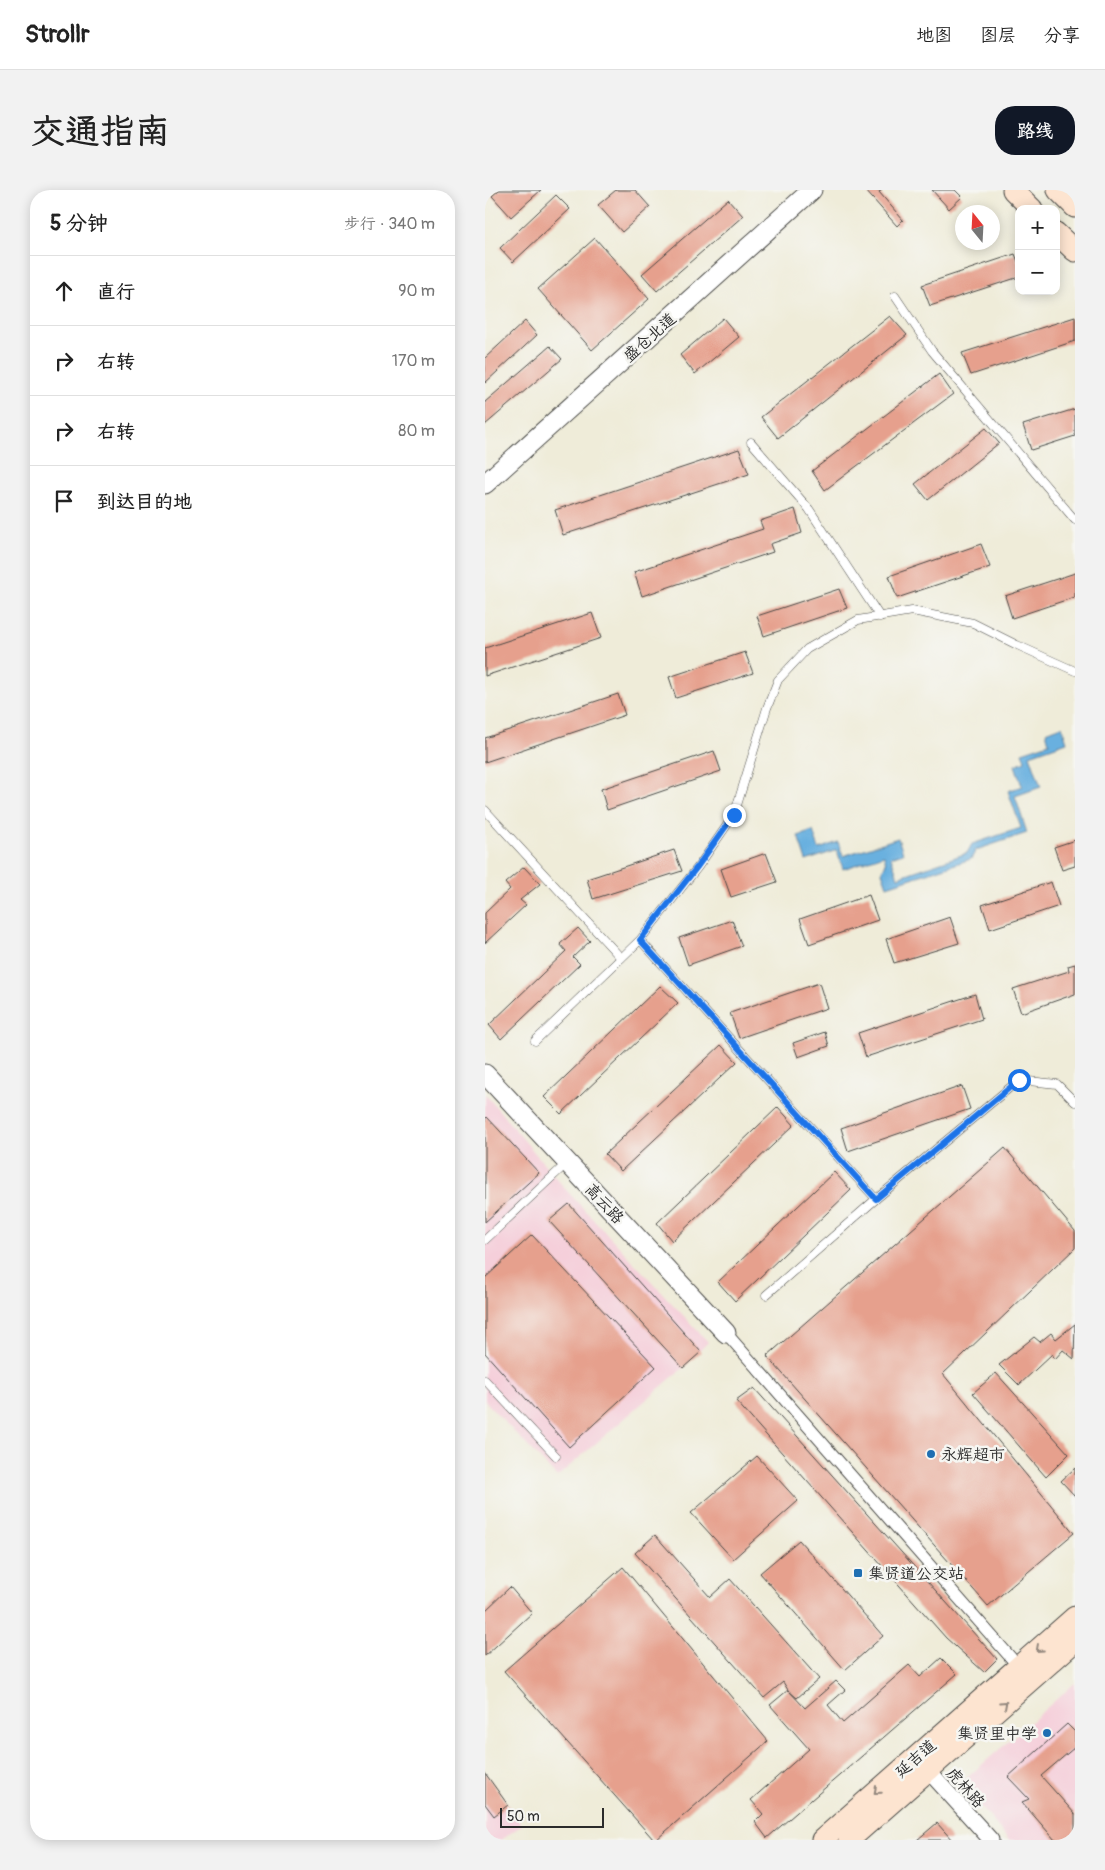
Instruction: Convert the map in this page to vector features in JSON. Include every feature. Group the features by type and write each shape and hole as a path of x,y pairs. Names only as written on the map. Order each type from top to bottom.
{"main road":[{"path":"1013,190 1028,205"},
{"path":"1057,190 1075,207"},
{"path":"1060,237 1075,251"},
{"name":"延吉道","path":"849,1840 1019,1667 1075,1617"},
{"name":"延吉道","path":"822,1840 922,1764 1075,1641"}],"street":[{"name":"盛仓北道","path":"485,469 799,190"},
{"name":"盛仓北道","path":"485,484 812,190"},
{"name":"高云路","path":"485,1074 726,1333"},
{"path":"726,1333 1019,1667"},
{"name":"虎林路","path":"922,1764 991,1840"}],"lane":[{"path":"895,296 932,351 1075,520"},
{"path":"751,442 809,510 880,616"},
{"path":"535,1041 640,940 697,867 734,815 777,680 807,649 858,620 912,611 973,623 1017,645 1075,670"},
{"path":"485,810 621,958"},
{"path":"640,940 876,1199"},
{"path":"767,1295 876,1199 1019,1080 1057,1084 1075,1102"},
{"path":"485,1240 567,1163"},
{"path":"485,1380 556,1456"}],"shaded area":[{"path":"485,1094 568,1192 708,1342 683,1368 557,1477 485,1401"},
{"name":"集贤里中学","path":"1075,1683 1075,1840 1009,1840 961,1783"},
{"path":"485,1774 522,1825 501,1840 485,1840"}],"water":[{"path":"1062,726 1067,742 1030,755 1041,787 1015,796 1027,833 976,850 971,859 887,886 882,872 886,863 884,855 843,869 837,850 806,861 798,836 813,831 819,849 838,842 843,856 898,838 903,853 891,857 898,877 967,853 972,844 1021,828 1008,791 1022,786 1015,765 1025,761 1022,752 1049,743 1046,732"}],"building":[{"path":"499,190 541,190 511,217 492,196"},
{"path":"616,190 635,190 650,207 622,232 598,205"},
{"path":"865,190 882,190 879,192 903,220 897,226"},
{"path":"932,190 955,190 962,197 949,209"},
{"path":"556,195 570,209 513,262 500,248"},
{"path":"728,199 743,216 657,291 642,274"},
{"path":"595,238 649,299 592,350 538,289"},
{"path":"1015,254 1015,278 930,306 922,285"},
{"path":"890,316 907,335 778,438 761,417"},
{"path":"1075,317 1075,341 971,375 962,353"},
{"path":"723,318 739,337 695,374 680,355"},
{"path":"525,321 537,335 485,383 485,358"},
{"path":"550,346 562,359 485,425 485,402"},
{"path":"939,374 953,394 825,490 812,471"},
{"path":"1075,409 1075,436 1031,450 1023,425"},
{"path":"986,428 999,443 928,500 915,484"},
{"path":"739,449 749,474 563,535 555,510"},
{"path":"795,509 802,533 770,544 773,552 642,596 634,572 763,529 760,521"},
{"path":"981,544 990,567 897,598 889,576"},
{"path":"1075,573 1075,597 1012,618 1005,596"},
{"path":"839,589 847,608 764,636 757,616"},
{"path":"592,613 601,638 485,676 485,648"},
{"path":"745,652 753,673 676,698 669,677"},
{"path":"618,694 625,715 485,762 485,738"},
{"path":"714,751 721,771 607,810 601,789"},
{"path":"1075,840 1075,866 1062,870 1054,847"},
{"path":"674,850 682,871 593,899 587,879"},
{"path":"766,853 777,882 731,897 721,869"},
{"path":"524,867 540,884 520,900 526,905 485,943 485,913 510,889 505,883"},
{"path":"1051,882 1059,906 990,929 982,905"},
{"path":"869,895 878,920 809,944 800,919"},
{"path":"950,917 959,943 894,963 886,939"},
{"path":"732,920 742,946 688,965 679,938"},
{"path":"578,928 590,941 573,957 580,964 501,1039 489,1025 566,951 560,944"},
{"path":"1075,964 1075,994 1021,1013 1013,989 1069,971 1068,966"},
{"path":"819,983 827,1008 739,1038 730,1013"},
{"path":"660,986 678,1003 561,1114 544,1097"},
{"path":"975,994 982,1019 866,1057 858,1033"},
{"path":"825,1032 829,1046 798,1057 793,1043"},
{"path":"721,1045 737,1062 621,1171 605,1154"},
{"path":"962,1086 970,1109 848,1151 841,1128"},
{"path":"778,1107 794,1125 672,1241 657,1223"},
{"path":"487,1117 539,1173 485,1222 485,1119"},
{"name":"永辉超市","path":"1005,1148 1075,1231 1075,1248 943,1374 1074,1533 988,1606 767,1356"},
{"path":"834,1172 851,1190 735,1301 718,1282"},
{"path":"569,1204 701,1352 683,1368 549,1221"},
{"path":"532,1235 656,1367 569,1447 485,1353 485,1278"},
{"path":"1075,1324 1074,1359 1063,1350 1055,1359 1052,1354 1019,1385 999,1365 1034,1337 1040,1342 1051,1333 1056,1339"},
{"path":"996,1373 1069,1454 1046,1477 973,1393"},
{"path":"754,1388 997,1659 984,1672 946,1638 736,1401"},
{"path":"757,1456 798,1501 733,1559 691,1513"},
{"path":"1075,1468 1075,1496 1061,1481"},
{"path":"655,1535 710,1597 730,1579 819,1679 797,1698 788,1690 783,1682 764,1698 635,1553"},
{"path":"799,1540 883,1636 845,1670 760,1573"},
{"path":"623,1567 768,1741 656,1840 504,1671"},
{"path":"510,1587 532,1613 485,1656 485,1611"},
{"path":"941,1658 957,1674 767,1838 755,1822 763,1814 751,1800 809,1749 770,1705 788,1690 805,1708 836,1681 845,1690 828,1705 843,1723 909,1665 920,1677"},
{"path":"1067,1724 1075,1732 1075,1747 1041,1776 1075,1814 1075,1840 1055,1840 1022,1802 1029,1799 1008,1777"},
{"path":"485,1773 508,1805 494,1816 485,1804"},
{"path":"937,1823 952,1840 917,1840"}],"place":[{"name":"永辉超市","path":"931,1454"},
{"name":"集贤道公交站","path":"858,1573"},
{"name":"集贤里中学","path":"1047,1733"}],"route":[{"path":"734,815 697,867 640,940 876,1199 1019,1080"}]}
